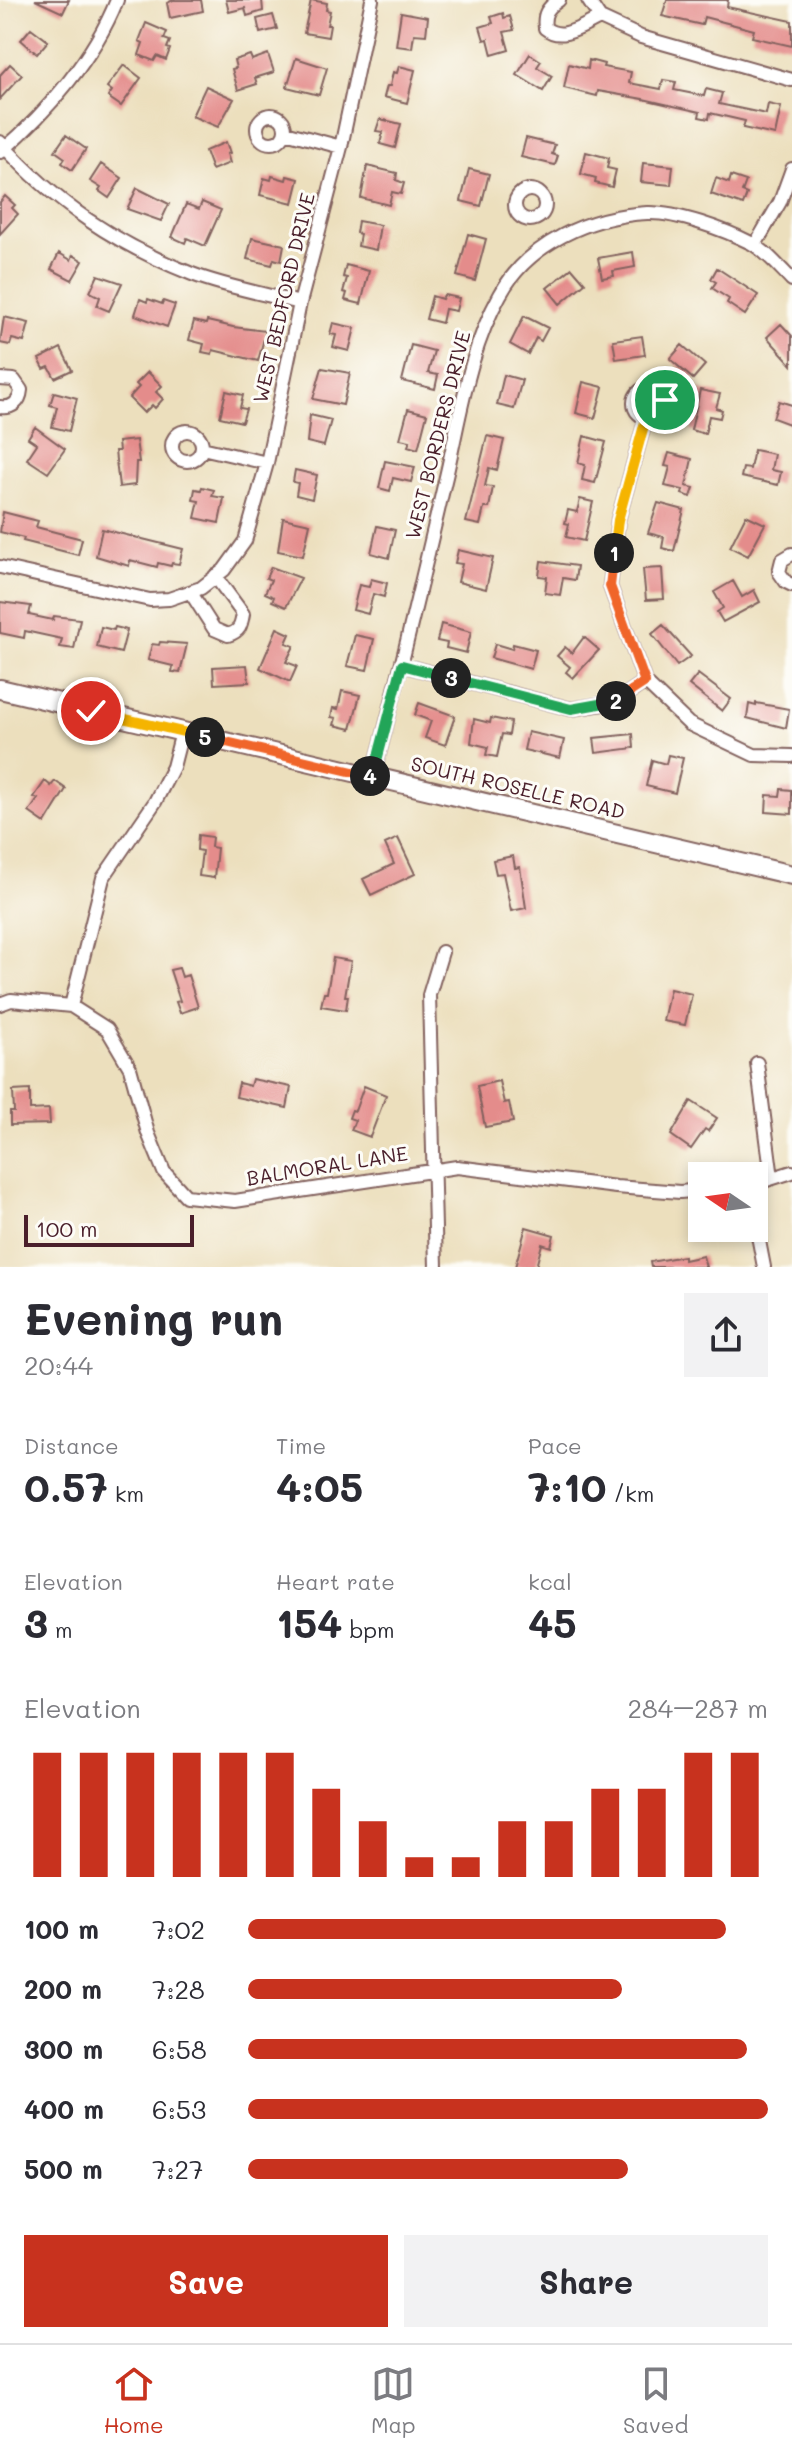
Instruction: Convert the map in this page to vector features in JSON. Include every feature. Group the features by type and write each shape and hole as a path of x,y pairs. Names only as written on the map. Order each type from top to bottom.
{"main road":[{"name":"SOUTH ROSELLE ROAD","path":"0,689 792,875"}],"street":[{"path":"117,0 108,24 69,82 2,147 56,199 110,235 194,275 300,303"},
{"name":"WEST BEDFORD DRIVE","path":"196,590 224,570 245,541 267,463 300,303 341,147 372,0"},
{"path":"559,0 549,7 544,18 545,28 552,33 564,34 600,18"},
{"path":"588,0 600,18 641,37 792,80"},
{"path":"285,132 341,147"},
{"path":"755,245 780,202 792,169"},
{"name":"WEST BORDERS DRIVE","path":"373,776 477,346 500,293 527,259 597,219 650,213 708,225 755,245 792,280"},
{"path":"538,218 554,241"},
{"path":"0,379 14,380 21,390 13,406 0,407"},
{"path":"646,418 618,520 610,586 645,682 689,724 754,755 792,756"},
{"path":"202,448 267,463"},
{"path":"792,554 782,560 779,572 792,585"},
{"path":"0,567 132,598 169,599 196,590 214,629 228,635 241,627 243,614 215,576"},
{"path":"402,665 571,709 615,702 645,682"},
{"path":"0,1004 11,1000 71,1006 103,878 155,802 173,767 182,732"},
{"path":"436,1267 429,995 442,952"},
{"name":"BALMORAL LANE","path":"71,1006 107,1029 130,1068 148,1133 164,1172 186,1196 235,1201 457,1167 616,1187 688,1191"},
{"path":"757,1063 772,1178"},
{"path":"768,1179 792,1172"},
{"path":"759,1242 764,1267"}],"building":[{"path":"35,0 69,0 63,13"},
{"path":"173,0 201,0 203,11 170,18 167,3"},
{"path":"226,0 262,0 263,11 247,16 245,8 229,12"},
{"path":"311,0 327,3 326,10 330,11 328,37 304,33"},
{"path":"667,0 728,0 727,7 792,21 792,46 752,37 754,30 704,17 702,25 662,16"},
{"path":"401,12 428,17 426,35 414,34 412,48 396,46"},
{"path":"503,13 504,18 510,16 514,30 504,32 509,50 492,55 488,39 484,40 480,27 493,23 491,17"},
{"path":"273,15 277,29 260,33 257,19"},
{"path":"146,23 167,32 164,39 170,41 167,48 170,49 166,60 157,56 154,61 139,55 143,43 139,41"},
{"path":"31,28 48,41 37,54 21,40"},
{"path":"268,54 274,72 255,78 257,84 238,90 232,69 236,68 234,60 250,55 252,60"},
{"path":"530,54 541,61 537,67 552,76 543,91 517,75"},
{"path":"296,58 327,68 319,95 287,87"},
{"path":"589,60 604,64 603,67 631,72 629,83 661,89 663,80 676,82 674,90 704,96 706,89 722,93 719,104 766,114 768,104 781,107 775,135 743,128 745,121 710,113 709,119 699,117 700,112 643,99 598,91 597,96 564,88 569,64 588,69"},
{"path":"10,64 22,75 0,99 0,75"},
{"path":"124,65 141,78 121,106 108,97 112,91 107,87"},
{"path":"399,66 415,70 407,103 384,97 393,72 397,73"},
{"path":"206,86 234,99 218,127 192,116"},
{"path":"380,119 401,124 395,148 380,144 383,132 376,131"},
{"path":"66,135 86,149 72,170 62,163 65,158 55,151"},
{"path":"526,138 555,145 552,154 558,156 555,165 521,157"},
{"path":"226,142 230,163 212,170 205,151"},
{"path":"586,152 609,158 607,168 616,170 612,187 595,183 596,178 581,174"},
{"path":"643,163 673,166 671,185 641,182"},
{"path":"101,164 122,178 109,198 90,181"},
{"path":"367,166 397,173 396,180 404,183 401,194 392,192 389,205 361,198"},
{"path":"469,169 489,174 481,206 461,201"},
{"path":"272,176 286,180 287,176 299,179 293,203 260,195 264,178 271,180"},
{"path":"731,176 746,181 742,192 747,194 743,205 711,194 716,178 729,183"},
{"path":"137,188 169,204 161,221 127,209"},
{"path":"5,196 15,205 12,208 18,214 0,234 0,202"},
{"path":"202,202 221,210 205,246 187,238 185,243 172,237 186,204 199,209"},
{"path":"358,221 380,225 376,250 358,246"},
{"path":"468,234 486,239 475,281 457,276"},
{"path":"252,238 284,245 281,261 274,259 272,265 247,259"},
{"path":"633,252 635,267 613,271 614,276 602,278 598,258"},
{"path":"59,253 71,260 73,255 83,261 72,280 51,269"},
{"path":"346,265 369,271 361,304 345,300 347,293 343,292 347,278 343,277"},
{"path":"572,268 585,283 560,304 547,288"},
{"path":"717,268 758,295 745,315 712,288 716,282 711,279"},
{"path":"98,275 122,283 109,311 97,306 100,297 90,292"},
{"path":"444,295 459,298 456,311 445,309 442,323 426,319 432,296 442,299"},
{"path":"140,299 175,305 167,327 135,315"},
{"path":"524,316 548,328 541,341 536,338 528,354 510,344"},
{"path":"4,317 29,323 24,342 12,339 10,345 0,343"},
{"path":"194,321 266,331 258,361 213,350 212,354 202,352 204,344 189,340"},
{"path":"333,323 355,328 349,351 333,347 336,335 330,334"},
{"path":"781,324 792,336 792,365 767,337"},
{"path":"642,336 645,355 616,359 613,340"},
{"path":"411,345 434,351 428,373 438,375 435,389 402,381"},
{"path":"682,345 705,365 693,379 670,359"},
{"path":"61,348 72,370 55,378 49,367 44,369 39,359"},
{"path":"322,368 350,373 343,405 313,399"},
{"path":"148,372 162,386 156,392 163,399 155,408 152,405 144,413 129,398 139,387 136,384"},
{"path":"504,375 522,380 514,409 497,405"},
{"path":"583,382 603,387 595,418 576,413"},
{"path":"700,390 720,394 716,408 722,410 720,418 709,416 705,434 691,430"},
{"path":"226,391 243,395 240,408 246,409 242,422 220,417"},
{"path":"54,392 77,398 69,431 52,427 57,407 50,405"},
{"path":"779,401 792,405 792,425 773,418"},
{"path":"408,409 427,414 418,449 408,446 410,441 400,439"},
{"path":"310,415 331,420 324,446 307,442"},
{"path":"35,427 65,449 48,473 27,459 37,444 28,438"},
{"path":"487,436 504,440 497,470 489,468 485,486 493,487 489,508 484,508 480,525 466,522"},
{"path":"584,436 606,442 595,483 582,480 585,465 578,463"},
{"path":"136,440 139,462 136,462 135,485 119,487 115,451 119,451 118,442"},
{"path":"754,450 774,454 771,470 781,472 778,485 741,477 743,468 750,469"},
{"path":"669,453 692,459 686,486 694,488 691,497 682,494 683,490 665,486 670,467 665,466"},
{"path":"385,461 415,467 411,482 393,478 390,491 379,488"},
{"path":"295,470 317,475 312,499 296,495 298,483 293,482"},
{"path":"202,487 214,490 212,496 224,498 219,523 195,518 199,501 193,500 195,489 201,490"},
{"path":"580,499 593,502 584,541 566,537 568,510 577,512"},
{"path":"658,503 684,510 674,551 662,548 664,537 648,533"},
{"path":"3,512 38,521 36,527 82,539 78,555 0,532"},
{"path":"746,515 765,524 748,556 730,547"},
{"path":"283,518 310,524 303,556 278,551"},
{"path":"377,526 395,530 389,558 371,553"},
{"path":"102,529 183,549 179,564 158,563 157,567 130,560 129,566 96,556"},
{"path":"458,550 493,558 486,589 458,582 462,564 455,563"},
{"path":"541,561 577,566 575,580 563,578 560,595 545,593 547,577 539,576"},
{"path":"271,567 301,578 286,607 272,601 274,597 265,593 271,580 266,578"},
{"path":"662,568 664,599 646,600 643,569"},
{"path":"371,579 387,583 384,597 373,594 368,614 353,610 359,585 369,587"},
{"path":"733,581 742,597 754,590 760,602 723,622 717,612 723,608 714,592"},
{"path":"0,602 31,606 29,615 53,620 54,616 80,619 74,649 60,647 62,639 25,631 24,638 0,633"},
{"path":"441,624 471,632 466,653 446,648 447,643 437,641"},
{"path":"663,625 691,656 677,666 652,634"},
{"path":"101,627 127,630 121,653 97,647"},
{"path":"277,628 290,634 286,643 294,646 286,662 297,666 290,682 260,668"},
{"path":"355,635 374,639 367,670 347,666"},
{"path":"584,637 599,650 573,678 566,672 570,667 557,656 565,647 572,653"},
{"path":"160,642 187,644 180,673 172,672 173,666 148,660 152,644 159,645"},
{"path":"495,644 512,649 513,644 536,650 531,669 491,658"},
{"path":"247,665 249,682 214,684 213,667"},
{"path":"698,674 731,699 722,711 689,685"},
{"path":"342,691 360,695 351,729 334,725 336,718 331,717 333,708 338,709"},
{"path":"419,703 455,716 445,745 425,738 431,721 415,715"},
{"path":"756,703 789,709 786,728 747,718 749,704 756,706"},
{"path":"491,718 511,722 509,735 502,734 497,757 486,755 488,747 471,743 474,719 490,723"},
{"path":"528,732 564,740 560,758 524,750"},
{"path":"633,734 634,748 596,753 594,738"},
{"path":"668,755 683,758 675,793 646,786 652,760 666,764"},
{"path":"45,781 51,786 55,781 66,789 45,823 29,812 38,799 34,797"},
{"path":"781,789 792,790 792,814 766,812 767,795 780,796"},
{"path":"198,835 212,837 211,847 217,848 214,878 199,876 202,851 197,850"},
{"path":"398,838 415,874 371,895 363,879 394,864 385,844"},
{"path":"513,856 515,868 520,867 526,908 511,911 503,873 496,874 493,860"},
{"path":"333,958 351,961 345,996 348,996 346,1010 321,1006 324,993 327,993"},
{"path":"179,968 182,977 188,975 198,1007 180,1013 176,1002 180,1001 170,970"},
{"path":"670,989 692,994 685,1025 663,1021"},
{"path":"252,1079 291,1087 287,1108 236,1097 239,1083 250,1086"},
{"path":"499,1081 504,1103 509,1102 513,1122 485,1127 477,1086"},
{"path":"364,1086 386,1095 370,1137 351,1130 355,1120 349,1118 352,1110 355,1111"},
{"path":"30,1090 30,1110 49,1109 50,1124 10,1125 10,1112 14,1112 13,1091"},
{"path":"691,1101 717,1118 691,1149 671,1135"},
{"path":"526,1227 554,1235 551,1247 542,1244 536,1267 515,1267"},
{"path":"684,1256 684,1260 703,1256 706,1267 651,1267 650,1262"}],"route":[{"path":"91,711 373,776 402,665 571,709 615,702 645,682 610,586 618,520 646,418 658,416 665,400"}]}
